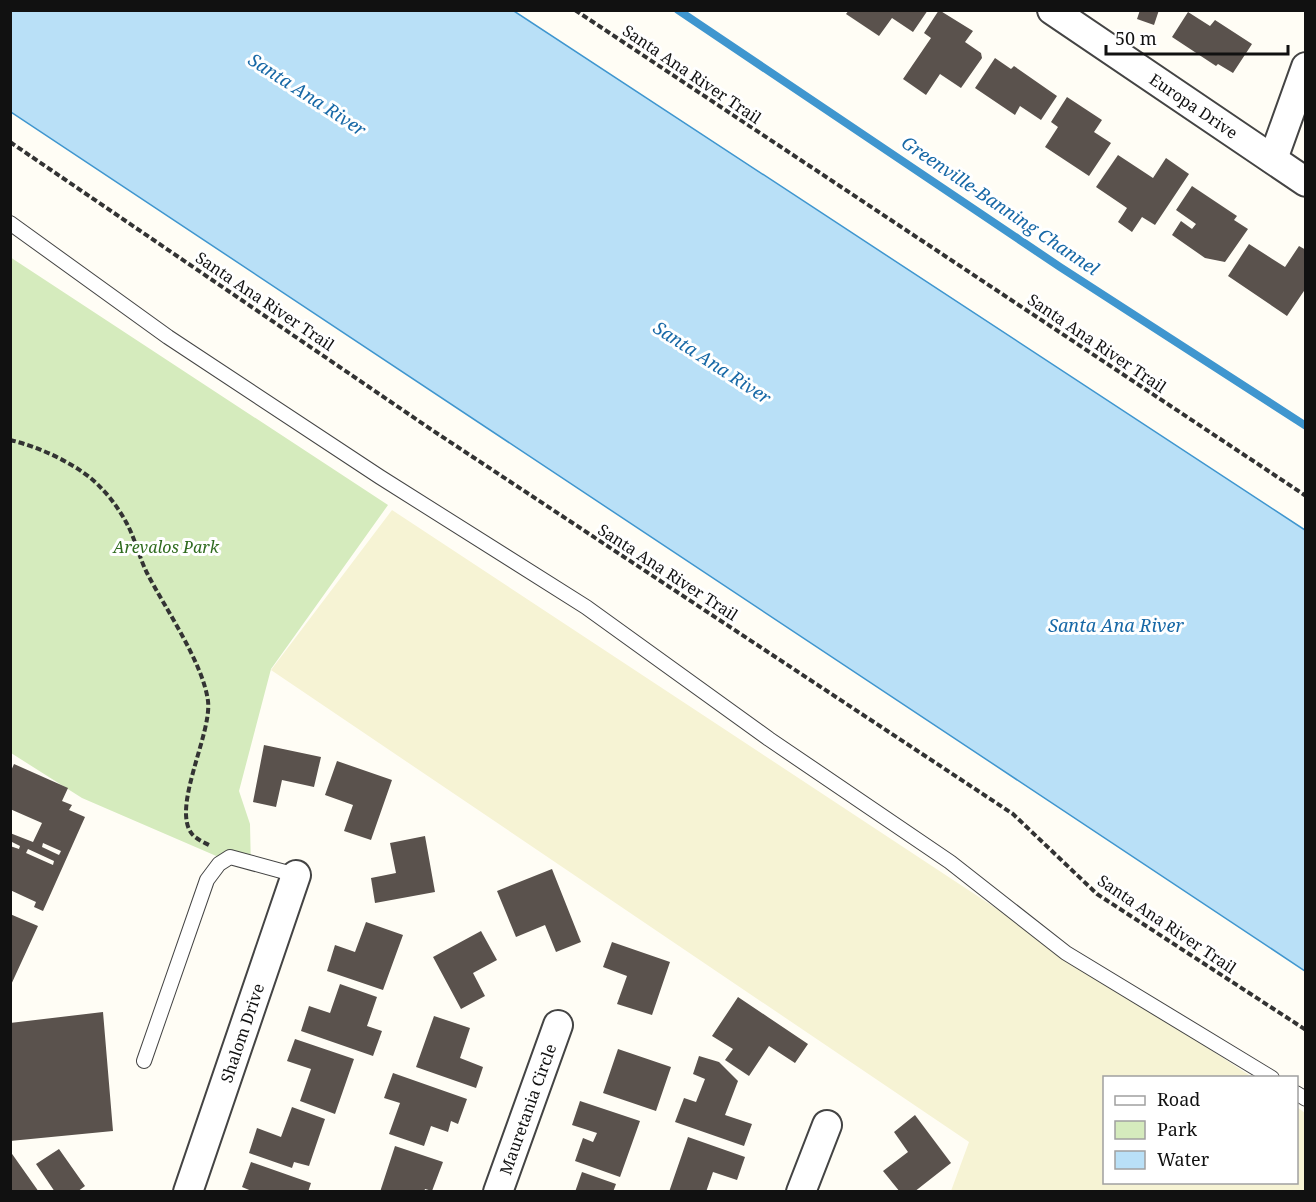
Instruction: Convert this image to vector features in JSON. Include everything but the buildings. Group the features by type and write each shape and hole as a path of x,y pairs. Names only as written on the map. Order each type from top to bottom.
{"street":[{"name":"Europa Drive","path":"1052,10 1305,182"},
{"path":"1273,159 1305,67"},
{"name":"Shalom Drive","path":"188,1191 296,875"},
{"name":"Mauretania Circle","path":"498,1191 558,1025"},
{"path":"801,1191 827,1125"}],"lane":[{"path":"10,223 168,337 370,471 586,607 769,739 950,862 1066,952 1270,1076"},
{"path":"144,1061 207,880 219,864 230,857 296,875"}],"path":[{"name":"Santa Ana River Trail","path":"575,10 1305,496"},
{"name":"Santa Ana River Trail","path":"10,142 441,436 1013,814 1097,894 1305,1030"},
{"path":"10,440 62,459 102,488 127,523 146,570 188,649 202,680 208,702 204,735 186,806 188,827 193,835 230,857"}],"shaded area":[{"path":"392,510 1250,1076 1103,1076 1103,1184 1298,1184 1298,1108 1305,1113 1305,1191 951,1191 969,1142 271,670"}],"green space":[{"name":"Arevalos Park","path":"10,257 388,505 271,669 239,791 250,824 251,871 82,798 11,753"}],"water":[{"name":"Santa Ana River","path":"10,11 514,11 1305,530 1305,971 11,112"}],"waterway":[{"name":"Greenville-Banning Channel","path":"678,10 1060,267 1306,426"}]}
